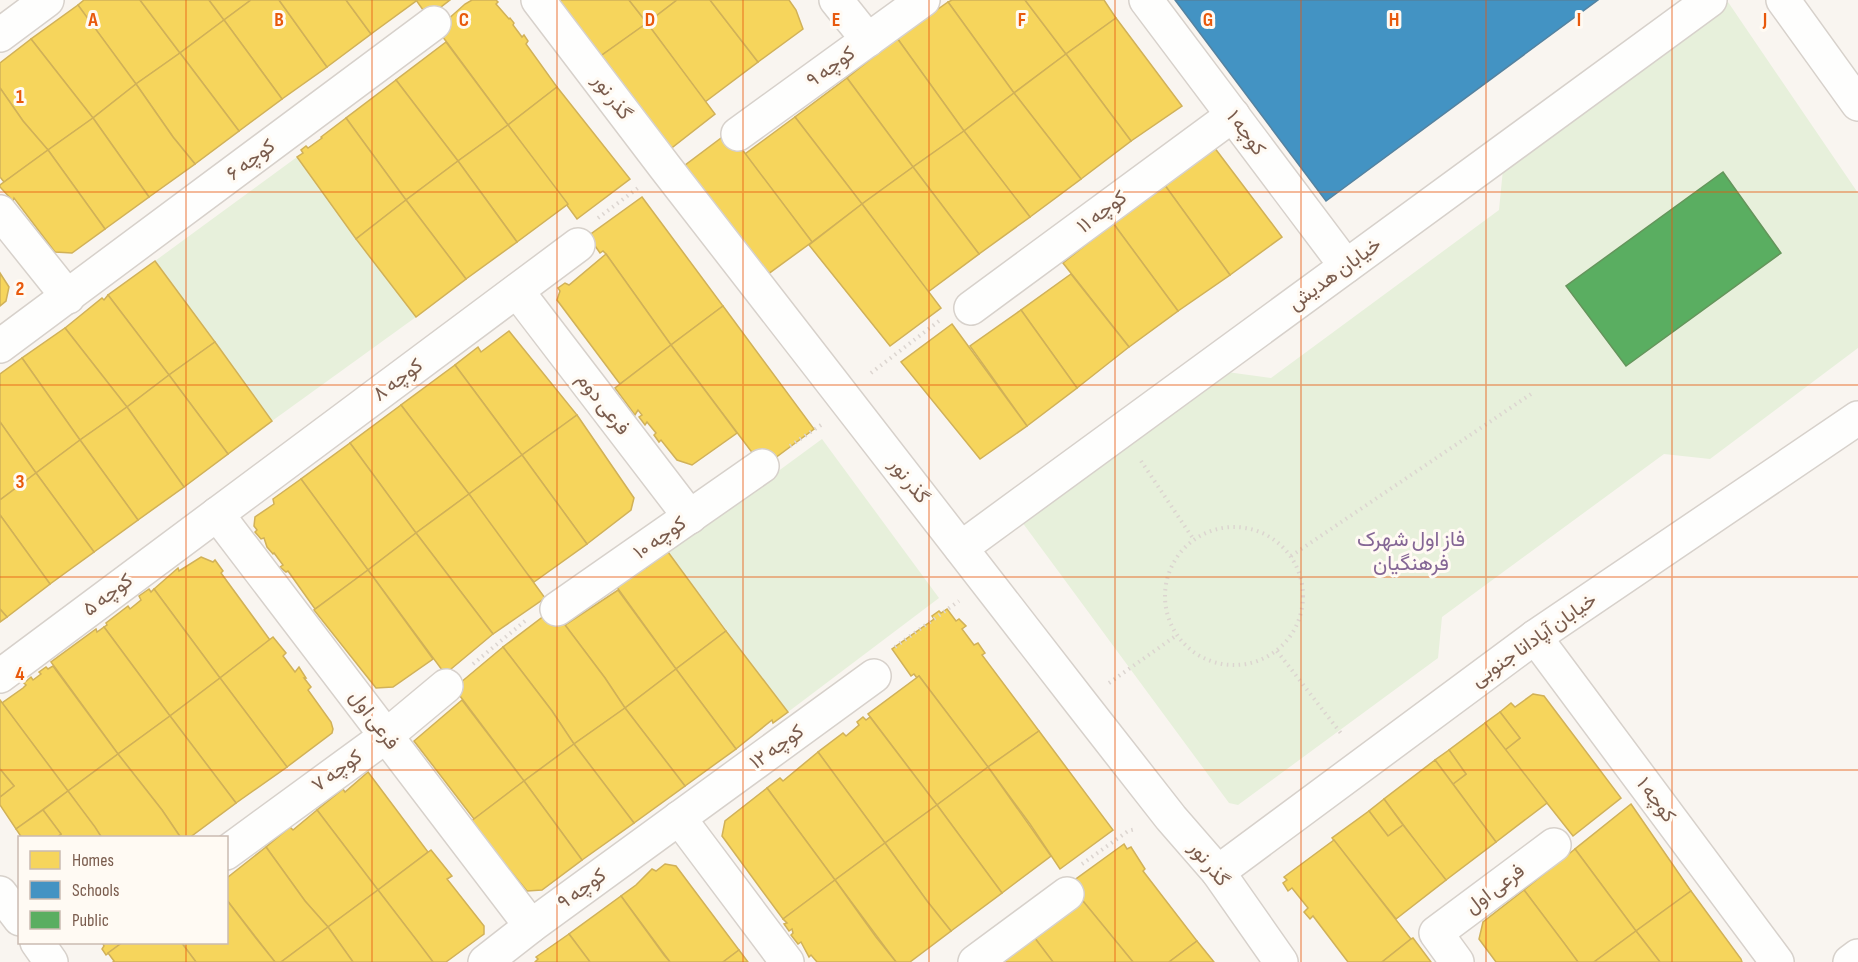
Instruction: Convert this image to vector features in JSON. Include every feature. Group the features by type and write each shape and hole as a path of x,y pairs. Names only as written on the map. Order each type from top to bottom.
{"street":[{"path":"0,34 47,0"},
{"name":"گذر نور","path":"538,0 1081,703 1171,818 1218,872 1281,962"},
{"path":"836,0 868,40"},
{"name":"کوچه ۹","path":"738,134 923,0"},
{"name":"کوچه ۱","path":"1146,0 1346,266"},
{"name":"خیابان هدیش","path":"961,548 1710,0"},
{"path":"1783,0 1858,104"},
{"name":"کوچه ۶","path":"0,346 434,23"},
{"name":"کوچه ۱۱","path":"971,308 1233,115"},
{"path":"0,212 68,297"},
{"name":"کوچه ۸","path":"217,514 578,245"},
{"name":"فرعی دوم","path":"517,291 690,516"},
{"name":"خیابان آپادانا جنوبی","path":"1218,872 1535,637 1858,418"},
{"name":"کوچه ۱۰","path":"557,609 762,466"},
{"name":"کوچه ۵","path":"0,676 217,514"},
{"name":"فرعی اول","path":"217,514 531,926"},
{"name":"کوچه ۱","path":"1535,637 1777,962"},
{"name":"کوچه ۱۲","path":"679,818 874,676"},
{"name":"کوچه ۷","path":"228,852 386,736 446,686"},
{"path":"679,818 787,962"},
{"name":"کوچه ۹","path":"485,962 679,818"},
{"name":"فرعی اول","path":"1457,962 1436,933 1554,845"},
{"path":"0,892 18,916"},
{"path":"975,962 1067,894"},
{"path":"38,944 51,962"},
{"path":"1850,962 1858,956"}],"path":[{"path":"578,245 571,237 665,167"},
{"path":"762,466 851,405 872,372 955,309 971,308"},
{"path":"1291,556 1534,392"},
{"path":"1120,431 1194,540"},
{"path":"1223,528 1244,528 1263,533 1280,544 1291,556 1301,578 1304,598 1300,618 1291,636 1277,651 1261,660 1243,665 1225,665 1207,660 1191,651 1177,635 1168,620 1164,600 1166,580 1173,560 1194,540 1223,528"},
{"path":"874,676 865,669 987,581"},
{"path":"446,686 520,625 553,602 557,609"},
{"path":"1081,703 1177,635"},
{"path":"1277,651 1365,764"},
{"path":"1067,894 1056,884 1119,837 1128,831 1171,818"}],"green space":[{"path":"1728,2 1858,193 1858,348 1710,459 1664,454 1442,617 1438,658 1238,805 1229,803 1022,522 1227,372 1271,378 1499,210 1503,169","holes":["1723,172 1781,253 1626,366 1566,285"]},
{"path":"297,157 416,317 272,421 155,261"},
{"path":"822,439 939,598 788,712 668,552"}],"building: Homes":[{"path":"84,0 140,0 180,53 136,84 79,7 78,5"},
{"path":"140,0 209,0 224,20 180,53"},
{"path":"209,0 251,0 224,20"},
{"path":"251,0 279,0 327,67 282,99 224,20"},
{"path":"279,0 346,0 371,34 327,67"},
{"path":"346,0 416,0 416,1 371,34"},
{"path":"416,0 450,0 428,17"},
{"path":"472,0 496,0 498,2 496,4 514,23 513,25 522,37 524,35 528,41 526,44 557,87 508,125 437,29"},
{"path":"552,0 629,0 647,23 595,60"},
{"path":"629,0 677,0 647,23"},
{"path":"677,0 710,0 758,62 705,102 647,23"},
{"path":"710,0 789,0 796,10 803,29 758,62"},
{"path":"952,0 1025,0 1066,54 1014,93 948,2"},
{"path":"1025,0 1104,0 1116,18 1066,54"},
{"path":"948,2 1014,93 964,131 897,38"},
{"path":"78,5 136,84 93,118 31,39"},
{"path":"1116,18 1182,106 1131,141 1066,54"},
{"path":"224,20 282,99 239,131 180,53"},
{"path":"647,23 715,114 664,154 595,60"},
{"path":"897,38 964,131 913,167 847,78"},
{"path":"31,39 93,118 48,150 23,121 0,88 0,63"},
{"path":"446,42 508,125 458,161 396,80"},
{"path":"180,53 239,131 195,164 136,84"},
{"path":"1066,54 1131,141 1081,179 1014,93"},
{"path":"847,78 913,167 862,204 795,117"},
{"path":"396,80 458,161 406,200 346,118"},
{"path":"136,84 195,164 149,197 93,118"},
{"path":"557,87 630,179 577,219 508,125"},
{"path":"0,88 23,121 48,150 4,182 0,177"},
{"path":"1014,93 1081,179 1030,217 964,131"},
{"path":"795,117 862,204 812,242 745,154"},
{"path":"93,118 149,197 105,229 48,150"},
{"path":"346,118 406,200 356,239 297,157 303,153 301,150 306,146 308,148"},
{"path":"508,125 568,204 517,242 458,161"},
{"path":"964,131 1030,217 979,254 913,167"},
{"path":"729,132 812,242 760,280 676,172"},
{"path":"1214,147 1282,237 1230,275 1164,184"},
{"path":"48,150 105,229 72,253 55,252 14,198 13,201 0,187"},
{"path":"458,161 517,242 466,279 406,200"},
{"path":"913,167 979,254 928,292 862,204"},
{"path":"1164,184 1230,275 1178,311 1113,223"},
{"path":"642,197 723,306 671,345 606,254 603,251 600,253 588,236"},
{"path":"406,200 466,279 416,317 356,239"},
{"path":"862,204 941,308 890,346 809,245"},
{"path":"1113,223 1178,311 1129,347 1063,263"},
{"path":"606,254 671,345 620,384 557,300 560,291 558,288 565,283 569,285"},
{"path":"155,261 215,342 169,375 108,295"},
{"path":"0,273 9,287 6,301 0,306"},
{"path":"1071,274 1129,347 1077,388 1021,310"},
{"path":"108,295 169,375 127,407 65,328"},
{"path":"723,306 814,429 763,467 671,345"},
{"path":"1021,310 1077,388 1027,426 970,346"},
{"path":"952,324 1027,426 980,459 901,362"},
{"path":"65,328 127,407 80,440 22,358"},
{"path":"509,331 577,415 522,455 455,365 478,347 481,352"},
{"path":"215,342 272,421 228,454 169,375"},
{"path":"671,345 737,433 692,465 677,460 661,440 659,442 654,435 656,433 647,422 645,425 639,417 642,415 638,410 635,415 615,388"},
{"path":"22,358 80,440 36,473 0,422 0,374"},
{"path":"455,365 522,455 469,494 401,405"},
{"path":"169,375 228,454 184,487 127,407"},
{"path":"401,405 469,494 416,533 350,443"},
{"path":"127,407 184,487 138,520 80,440"},
{"path":"577,415 634,498 631,510 587,544 522,455"},
{"path":"0,422 36,473 0,500"},
{"path":"80,440 138,520 94,552 36,473"},
{"path":"350,443 416,533 368,570 301,479"},
{"path":"522,455 587,544 534,582 513,557 469,494"},
{"path":"36,473 94,552 50,584 0,515 0,500"},
{"path":"301,479 368,570 315,609 288,571 280,567 283,565 267,547 264,538 261,539 255,532 257,530 254,526 255,517 274,504 273,499"},
{"path":"469,494 545,598 493,634 416,533"},
{"path":"0,515 50,584 7,617 0,609"},
{"path":"416,533 493,634 445,674 368,570"},
{"path":"668,552 726,631 676,669 616,586 643,565 646,568 655,561 653,558 660,553 662,556"},
{"path":"201,557 213,562 215,560 223,571 221,573 270,640 220,678 154,589 178,568 179,571"},
{"path":"368,570 433,659 393,687 376,688 314,610"},
{"path":"149,589 151,592 154,589 220,678 170,716 104,627 128,606 130,609 141,600 139,596"},
{"path":"618,590 676,669 625,708 565,625"},
{"path":"0,609 7,617 0,622"},
{"path":"553,609 625,708 574,744 503,647"},
{"path":"947,609 956,621 959,619 966,626 962,629 974,645 978,643 985,653 982,655 1039,731 988,767 919,676 917,678 914,674 911,676 892,649 934,619 932,616"},
{"path":"104,627 170,716 118,754 51,662 96,629 97,632"},
{"path":"726,631 788,712 773,723 772,720 736,749 676,669"},
{"path":"273,637 286,653 283,656 295,672 299,667 311,687 308,690 331,722 333,729 332,733 287,767 220,678"},
{"path":"503,647 574,744 524,781 454,688"},
{"path":"53,666 118,754 68,791 2,703 23,688 26,685 24,683 31,677 33,680 46,667 48,669"},
{"path":"676,669 736,749 685,786 625,708"},
{"path":"919,676 988,767 937,805 868,714"},
{"path":"220,678 287,767 236,803 170,716"},
{"path":"1533,694 1544,696 1621,798 1573,836 1505,750 1520,738 1500,712 1511,703 1515,707"},
{"path":"0,700 68,791 16,829 0,805 0,797 14,786 0,769"},
{"path":"462,700 524,781 474,819 414,741"},
{"path":"625,708 685,786 634,823 574,744"},
{"path":"1500,712 1520,738 1505,750 1485,723"},
{"path":"170,716 236,803 192,836 180,836 118,754"},
{"path":"863,717 866,720 870,717 937,805 885,843 818,752 843,733 846,736 859,725 857,722"},
{"path":"1485,723 1547,803 1496,842 1453,784 1466,774 1449,750"},
{"path":"1039,731 1113,830 1060,869 988,767"},
{"path":"574,744 634,823 582,860 524,781"},
{"path":"1449,750 1466,774 1453,784 1435,760"},
{"path":"818,752 885,843 835,880 767,788 780,778 783,781"},
{"path":"118,754 180,836 101,836 68,791"},
{"path":"1435,760 1496,842 1446,880 1384,799"},
{"path":"988,767 1051,856 1002,893 937,805"},
{"path":"0,769 14,786 0,797"},
{"path":"368,772 428,852 378,890 317,810 343,789 345,792"},
{"path":"524,781 582,860 542,890 527,891 470,822"},
{"path":"767,788 835,880 783,919 722,836 725,821"},
{"path":"68,791 101,836 58,836 61,834 43,810"},
{"path":"1384,799 1403,825 1388,836 1369,811"},
{"path":"1631,804 1691,891 1636,931 1575,849"},
{"path":"937,805 1002,893 951,931 885,843"},
{"path":"43,810 61,834 58,836 21,836 16,829"},
{"path":"317,810 378,890 328,927 305,901 266,847 290,827 293,830"},
{"path":"1369,811 1388,836 1403,825 1446,880 1396,919 1332,838"},
{"path":"1334,840 1411,939 1382,962 1348,962 1313,916 1310,919 1304,912 1308,908 1292,888 1288,891 1283,883 1287,880 1284,877"},
{"path":"885,843 951,931 910,962 896,962 835,880"},
{"path":"1124,844 1127,849 1131,847 1145,869 1143,871 1197,941 1169,962 1133,962 1069,884"},
{"path":"266,847 305,901 328,927 281,962 275,962 228,902 228,877"},
{"path":"1575,849 1636,931 1594,962 1578,962 1524,890"},
{"path":"431,850 452,876 447,879 484,926 484,934 446,962 433,962 378,890"},
{"path":"665,864 676,866 739,950 723,962 670,962 621,896 652,869 656,871"},
{"path":"835,880 896,962 817,962 811,955 809,957 801,942 798,944 791,935 792,929 789,931 783,919"},
{"path":"378,890 433,962 353,962 328,927"},
{"path":"1524,890 1578,962 1496,962 1479,939 1483,922"},
{"path":"1691,891 1742,962 1660,962 1636,931"},
{"path":"621,896 670,962 590,962 569,934"},
{"path":"1078,901 1080,904 1083,901 1133,962 1053,962 1034,937"},
{"path":"228,902 275,962 196,962 182,944 228,944"},
{"path":"328,927 353,962 281,962"},
{"path":"1636,931 1660,962 1594,962"},
{"path":"569,934 590,962 535,962 538,959 536,957"},
{"path":"1034,937 1053,962 997,962"},
{"path":"1413,938 1431,962 1382,962 1411,939"},
{"path":"1197,941 1214,962 1169,962"},
{"path":"103,944 120,944 106,955 102,949"},
{"path":"120,944 182,944 196,962 113,962 108,953"},
{"path":"739,950 748,962 723,962"}],"building: Schools":[{"path":"1175,0 1598,0 1326,201"}],"building: Public":[{"path":"1723,172 1781,253 1626,366 1566,286"}],"district":[{"name":"فاز اول شهرک فرهنگیان","path":"1411,551"}]}
